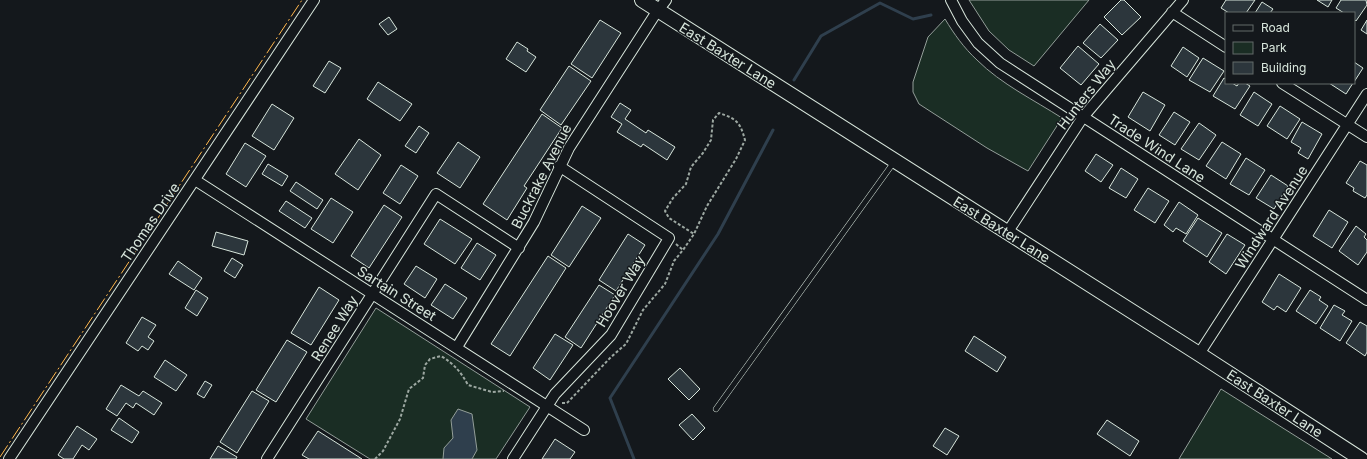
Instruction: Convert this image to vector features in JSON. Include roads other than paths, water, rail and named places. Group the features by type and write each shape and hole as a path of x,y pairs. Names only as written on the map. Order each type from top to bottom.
{"main road":[{"name":"East Baxter Lane","path":"642,0 663,6 895,161 1200,354 1361,459"}],"street":[{"name":"Thomas Drive","path":"10,459 314,0"},
{"name":"Trade Wind Lane","path":"951,0 962,21 978,43 1000,63 1367,300"},
{"name":"Hunters Way","path":"1007,233 1083,116 1183,0"},
{"name":"Buckrake Avenue","path":"457,347 534,222 573,142 656,13 663,6"},
{"path":"1172,12 1225,46"},
{"path":"1284,84 1367,137"},
{"name":"Windward Avenue","path":"1200,354 1367,94"},
{"name":"Hoover Way","path":"513,459 555,394 611,335 669,238 560,166"},
{"name":"Sartain Street","path":"195,180 584,430"},
{"name":"Renee Way","path":"267,459 436,194 519,248"}],"lane":[{"path":"716,409 895,161"}],"water":[{"path":"458,409 472,414 477,450 472,459 443,459 444,448 453,438 451,420"}],"waterway":[{"path":"794,80 821,36 880,3 913,19 931,15"},
{"path":"634,459 610,398 718,234 773,130"}]}
